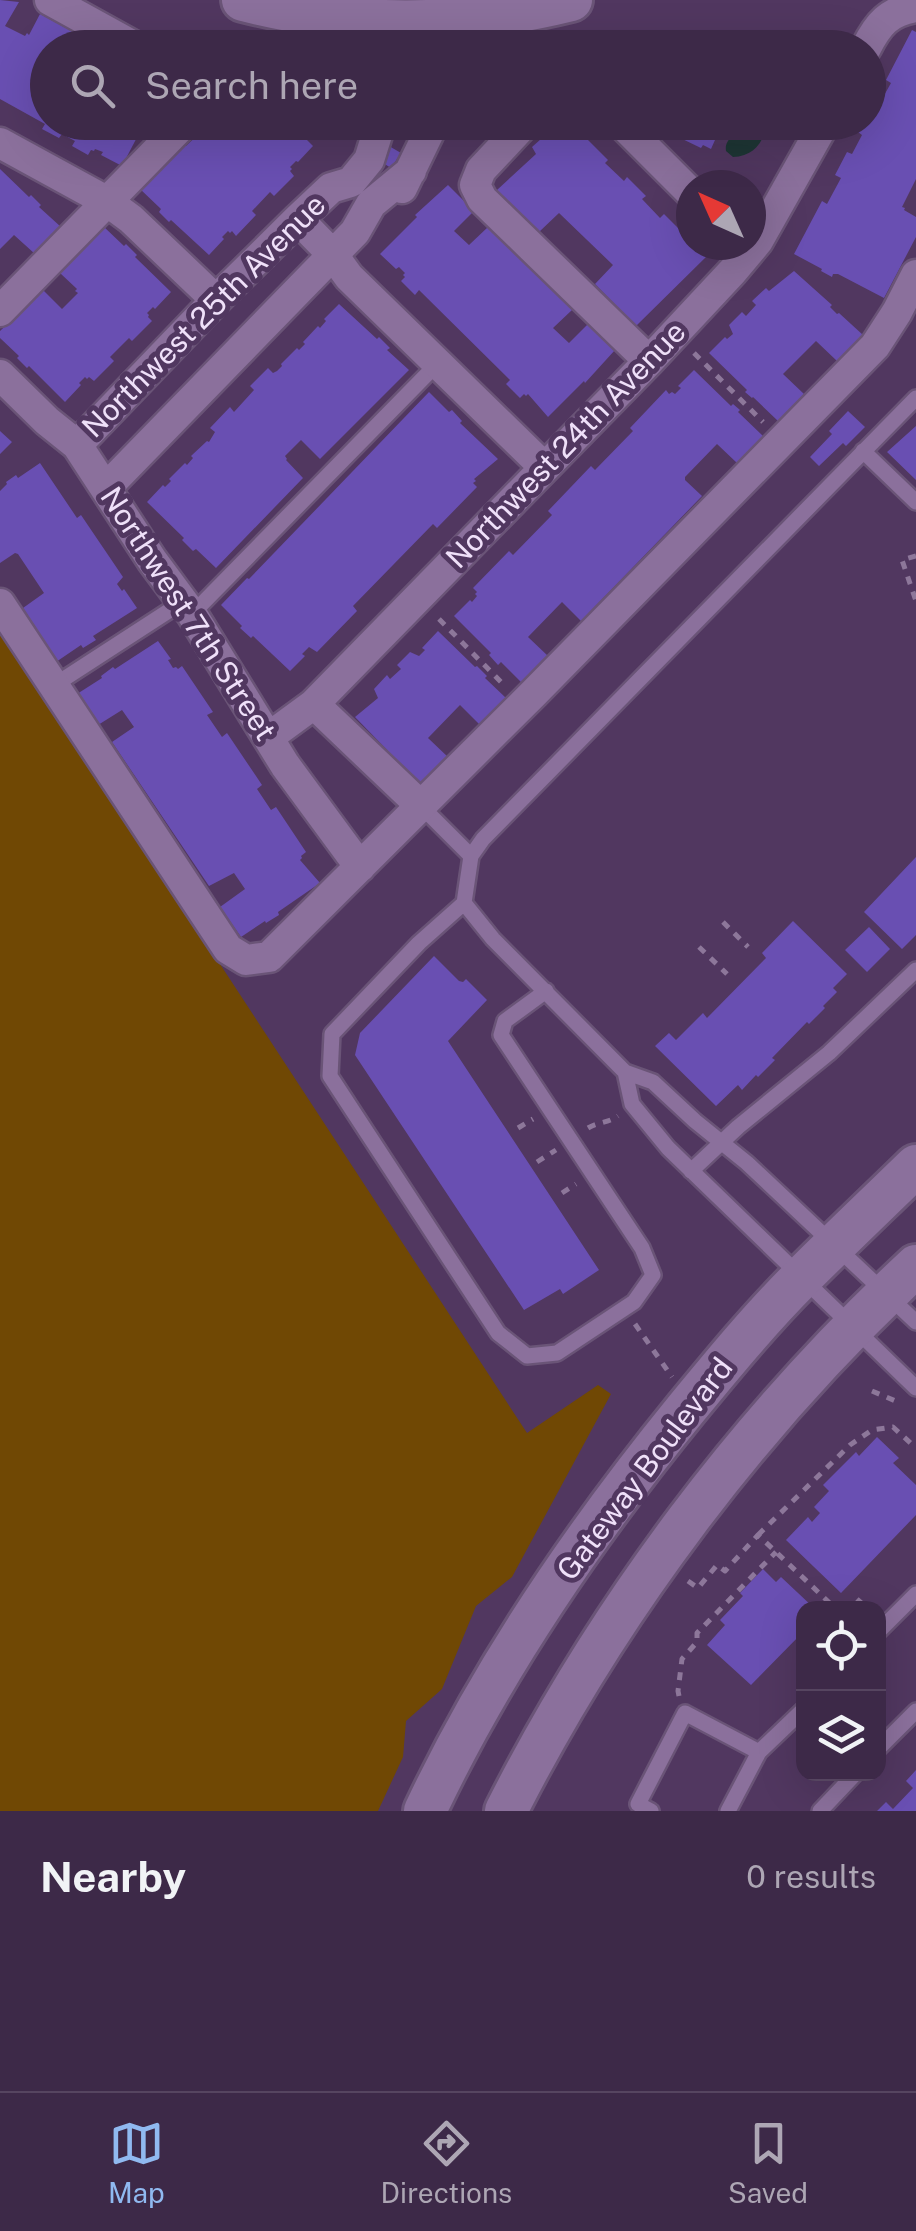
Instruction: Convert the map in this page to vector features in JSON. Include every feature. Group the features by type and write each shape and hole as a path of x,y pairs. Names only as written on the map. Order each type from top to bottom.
{"main road":[{"path":"242,0 331,18 396,23 451,23 571,0"},
{"name":"Gateway Boulevard","path":"425,1811 478,1710 532,1622 652,1450 802,1276 916,1166"},
{"path":"506,1811 570,1696 655,1566 745,1449 853,1326 906,1294"}],"street":[{"path":"50,0 104,30"},
{"path":"878,30 905,9"},
{"path":"0,311 168,140"},
{"name":"Northwest 25th Avenue","path":"331,188 336,170 364,140"},
{"name":"Northwest 25th Avenue","path":"77,445 298,219 331,188 351,182 370,160 376,140"},
{"name":"Northwest 25th Avenue","path":"106,488 355,232 371,204 400,180 423,140"},
{"path":"509,140 481,170 475,186 482,199 649,361"},
{"path":"638,140 676,179"},
{"name":"Northwest 24th Avenue","path":"766,222 815,140"},
{"path":"0,143 108,202 216,300"},
{"path":"362,169 400,180"},
{"path":"298,219 349,278 544,467"},
{"name":"Northwest 24th Avenue","path":"269,738 314,704 649,361 737,260"},
{"path":"0,604 228,949 246,960 269,957 875,346 916,276"},
{"name":"Northwest 7th Street","path":"0,376 77,445 152,560 188,607 289,771 360,866"},
{"path":"314,704 420,806"}],"lane":[{"path":"53,686 188,607 437,364"},
{"path":"546,991 505,1021 501,1035 642,1248 653,1274 634,1302 557,1353 527,1356 498,1333 330,1076 332,1034 464,903 471,856 483,839 916,398"},
{"path":"863,450 916,502"},
{"path":"420,806 471,856"},
{"path":"464,903 624,1072 653,1082 836,1245 906,1294"},
{"path":"691,1171 820,1060 916,970"},
{"path":"624,1072 632,1104 668,1148 916,1388"},
{"path":"886,1624 916,1594"},
{"path":"886,1741 916,1711"},
{"path":"650,1811 638,1804 685,1713 760,1752"},
{"path":"728,1811 760,1752 796,1716"},
{"path":"820,1811 848,1781"}],"path":[{"path":"694,353 769,428"},
{"path":"916,556 902,560 916,601"},
{"path":"436,617 506,687"},
{"path":"723,922 748,947"},
{"path":"700,947 727,974"},
{"path":"518,1128 536,1116"},
{"path":"585,1130 620,1116"},
{"path":"537,1162 556,1150"},
{"path":"562,1193 579,1181"},
{"path":"635,1324 669,1372"},
{"path":"872,1391 900,1402 908,1410"},
{"path":"688,1581 698,1588 716,1565 724,1571 850,1445 872,1430 893,1427 916,1448"},
{"path":"758,1536 828,1601"},
{"path":"678,1691 682,1659 697,1642 697,1634 776,1552"}],"shaded area":[{"path":"729,140 761,140 747,154 733,157 726,147"},
{"path":"0,628 527,1433 598,1385 611,1394 512,1577 476,1606 442,1689 406,1721 403,1757 378,1811 0,1811"}],"building":[{"path":"0,0 19,2 5,26 25,36 30,33 30,116 0,99"},
{"path":"40,14 70,30 32,30"},
{"path":"912,30 916,32 916,179 902,207 916,217 916,237 884,298 838,274 832,277 794,254 822,201 827,204 841,178 835,175 847,152 852,154 859,140 886,140 886,92 891,83 886,80"},
{"path":"136,140 122,166 95,149 88,155 72,146 75,141"},
{"path":"192,140 307,140 313,146 290,167 294,176 274,196 270,192 236,236 228,231 209,255 169,222 139,188"},
{"path":"540,140 588,140 608,160 605,163 646,196 642,199 660,218 664,214 676,226 676,260 703,260 636,326 595,284 613,265 559,213 539,232 497,190 536,154 532,147"},
{"path":"684,140 715,140 711,149 703,145 701,148"},
{"path":"389,146 401,153 391,168 380,161"},
{"path":"0,169 61,227 35,254 14,235 0,249"},
{"path":"448,185 474,211 454,231 469,245 488,227 572,310 553,328 569,343 589,323 615,350 548,417 528,394 520,398 506,384 510,380 419,290 415,295 401,281 405,273 380,254"},
{"path":"103,226 126,244 171,292 147,313 152,321 110,357 114,361 94,381 85,377 65,402 17,358 0,338 0,331 43,290 62,309 78,293 60,273"},
{"path":"794,271 863,335 837,361 816,341 783,374 804,394 778,421 709,353 733,334 729,325 742,312 746,316 756,305 752,301"},
{"path":"339,304 379,337 409,370 320,459 301,440 285,456 303,478 216,568 196,549 193,551 147,502 209,442 215,432 210,428 230,407 234,412 254,390 250,386 268,368 273,373 277,371"},
{"path":"694,370 763,436 737,463 717,444 685,477 702,496 581,621 562,602 528,637 548,656 522,683 501,662 498,665 454,616 477,596 473,588 552,515 548,511 591,466 595,470 666,390 675,394"},
{"path":"429,392 449,412 452,410 460,423 498,459 474,479 477,487 437,528 433,524 353,606 357,611 317,652 309,647 290,671 240,628 221,605"},
{"path":"848,411 865,427 819,466 810,457"},
{"path":"916,426 916,480 887,452"},
{"path":"0,431 12,442 0,454"},
{"path":"40,463 123,577 117,584 137,608 93,636 96,640 56,662 23,608 44,593 18,554 0,563 0,491 16,475 18,478"},
{"path":"438,631 506,698 481,726 460,705 428,738 449,758 422,786 355,717 378,698 374,689 387,675 390,679 401,669 397,665 410,652 419,656"},
{"path":"158,641 173,668 182,666 213,712 207,715 222,737 227,733 262,785 257,789 271,810 276,807 306,852 300,860 320,883 279,915 241,937 220,907 245,889 234,873 209,886 112,742 134,727 122,710 98,725 77,694"},
{"path":"916,857 916,935 902,949 864,912"},
{"path":"793,921 847,974 833,988 837,992 825,1008 772,1058 775,1060 742,1090 738,1085 716,1106 655,1046 669,1033 676,1040 703,1013 707,1018 766,958 762,953"},
{"path":"869,927 890,949 867,972 845,950"},
{"path":"434,956 459,981 466,979 487,1000 448,1041 599,1270 563,1294 560,1289 524,1310 355,1055 360,1033"},
{"path":"877,1437 899,1458 893,1463 916,1485 916,1515 841,1593 786,1540 808,1517 812,1522 820,1513 814,1507 829,1491 823,1485"},
{"path":"763,1569 776,1582 781,1577 807,1601 796,1601 796,1639 751,1685 707,1645 725,1625 720,1620 743,1596 740,1593"},
{"path":"916,1770 916,1811 877,1811 886,1802 893,1809 913,1788 906,1781"}]}
